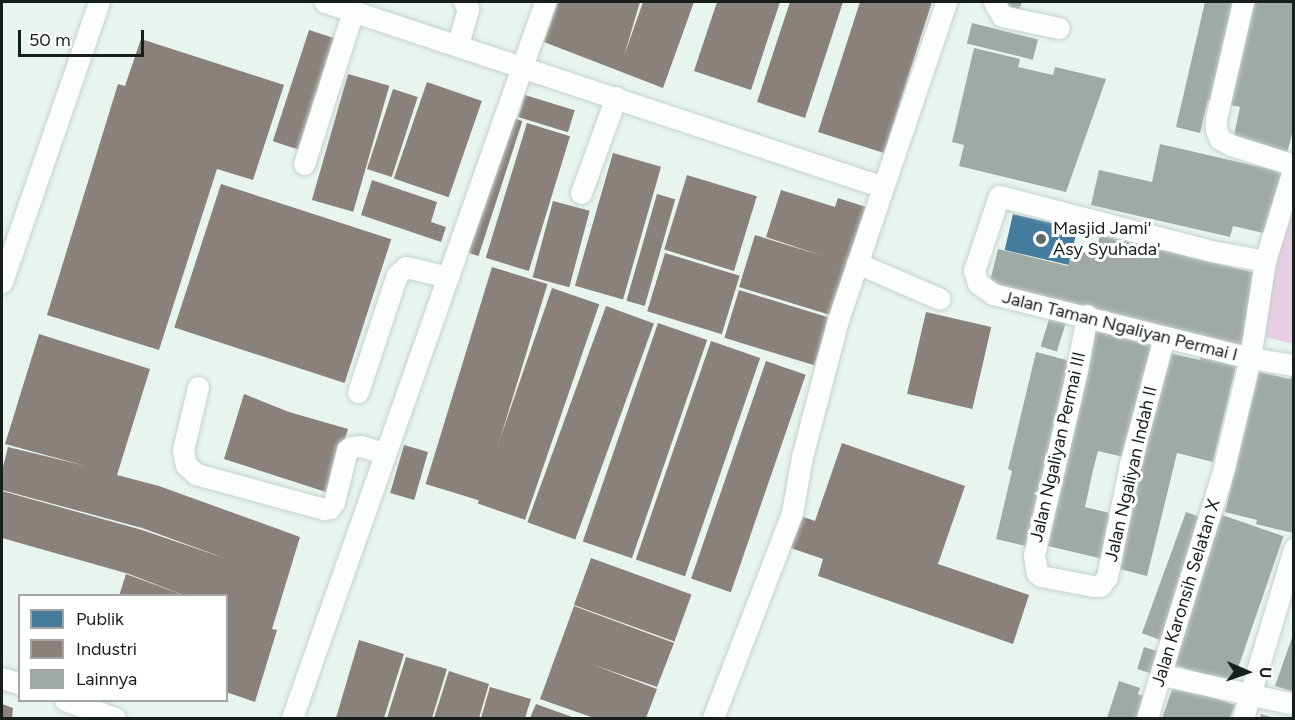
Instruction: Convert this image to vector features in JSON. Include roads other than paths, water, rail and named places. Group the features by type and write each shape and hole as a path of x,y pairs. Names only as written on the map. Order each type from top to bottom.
{"street":[{"path":"2,282 99,2"},
{"path":"324,2 458,44 883,187"},
{"path":"458,44 468,8 464,2"},
{"path":"292,718 544,2"},
{"path":"713,718 792,513 802,457 857,263 946,2"},
{"path":"994,2 1002,16 1059,28"},
{"path":"1243,2 1216,119 1216,130 1220,139 1231,145 1293,166"},
{"path":"304,164 353,11"},
{"path":"581,193 616,97"},
{"name":"Jalan Karonsih Selatan X","path":"1147,718 1224,467 1250,358 1266,261 1293,166"},
{"name":"Jalan Taman Ngaliyan Permai I","path":"1266,261 1212,251 999,196 974,271 978,283 993,294 1086,315 1250,358 1293,365"},
{"path":"857,263 940,299"},
{"path":"358,392 397,275 406,267 448,277"},
{"name":"Jalan Ngaliyan Permai III","path":"1041,576 1037,573 1034,555 1077,370 1086,315"},
{"name":"Jalan Ngaliyan Indah II","path":"1041,576 1093,586 1100,586 1107,577 1130,464 1164,337"},
{"path":"198,387 183,450 186,465 196,474 324,509 330,508 334,502 347,450 361,446 385,454"},
{"path":"1243,718 1293,549"},
{"path":"1162,675 1293,704"},
{"path":"2,678 18,683"},
{"path":"71,702 115,718"}],"place":[{"name":"Masjid Jami' Asy Syuhada'","path":"1041,239"}]}
